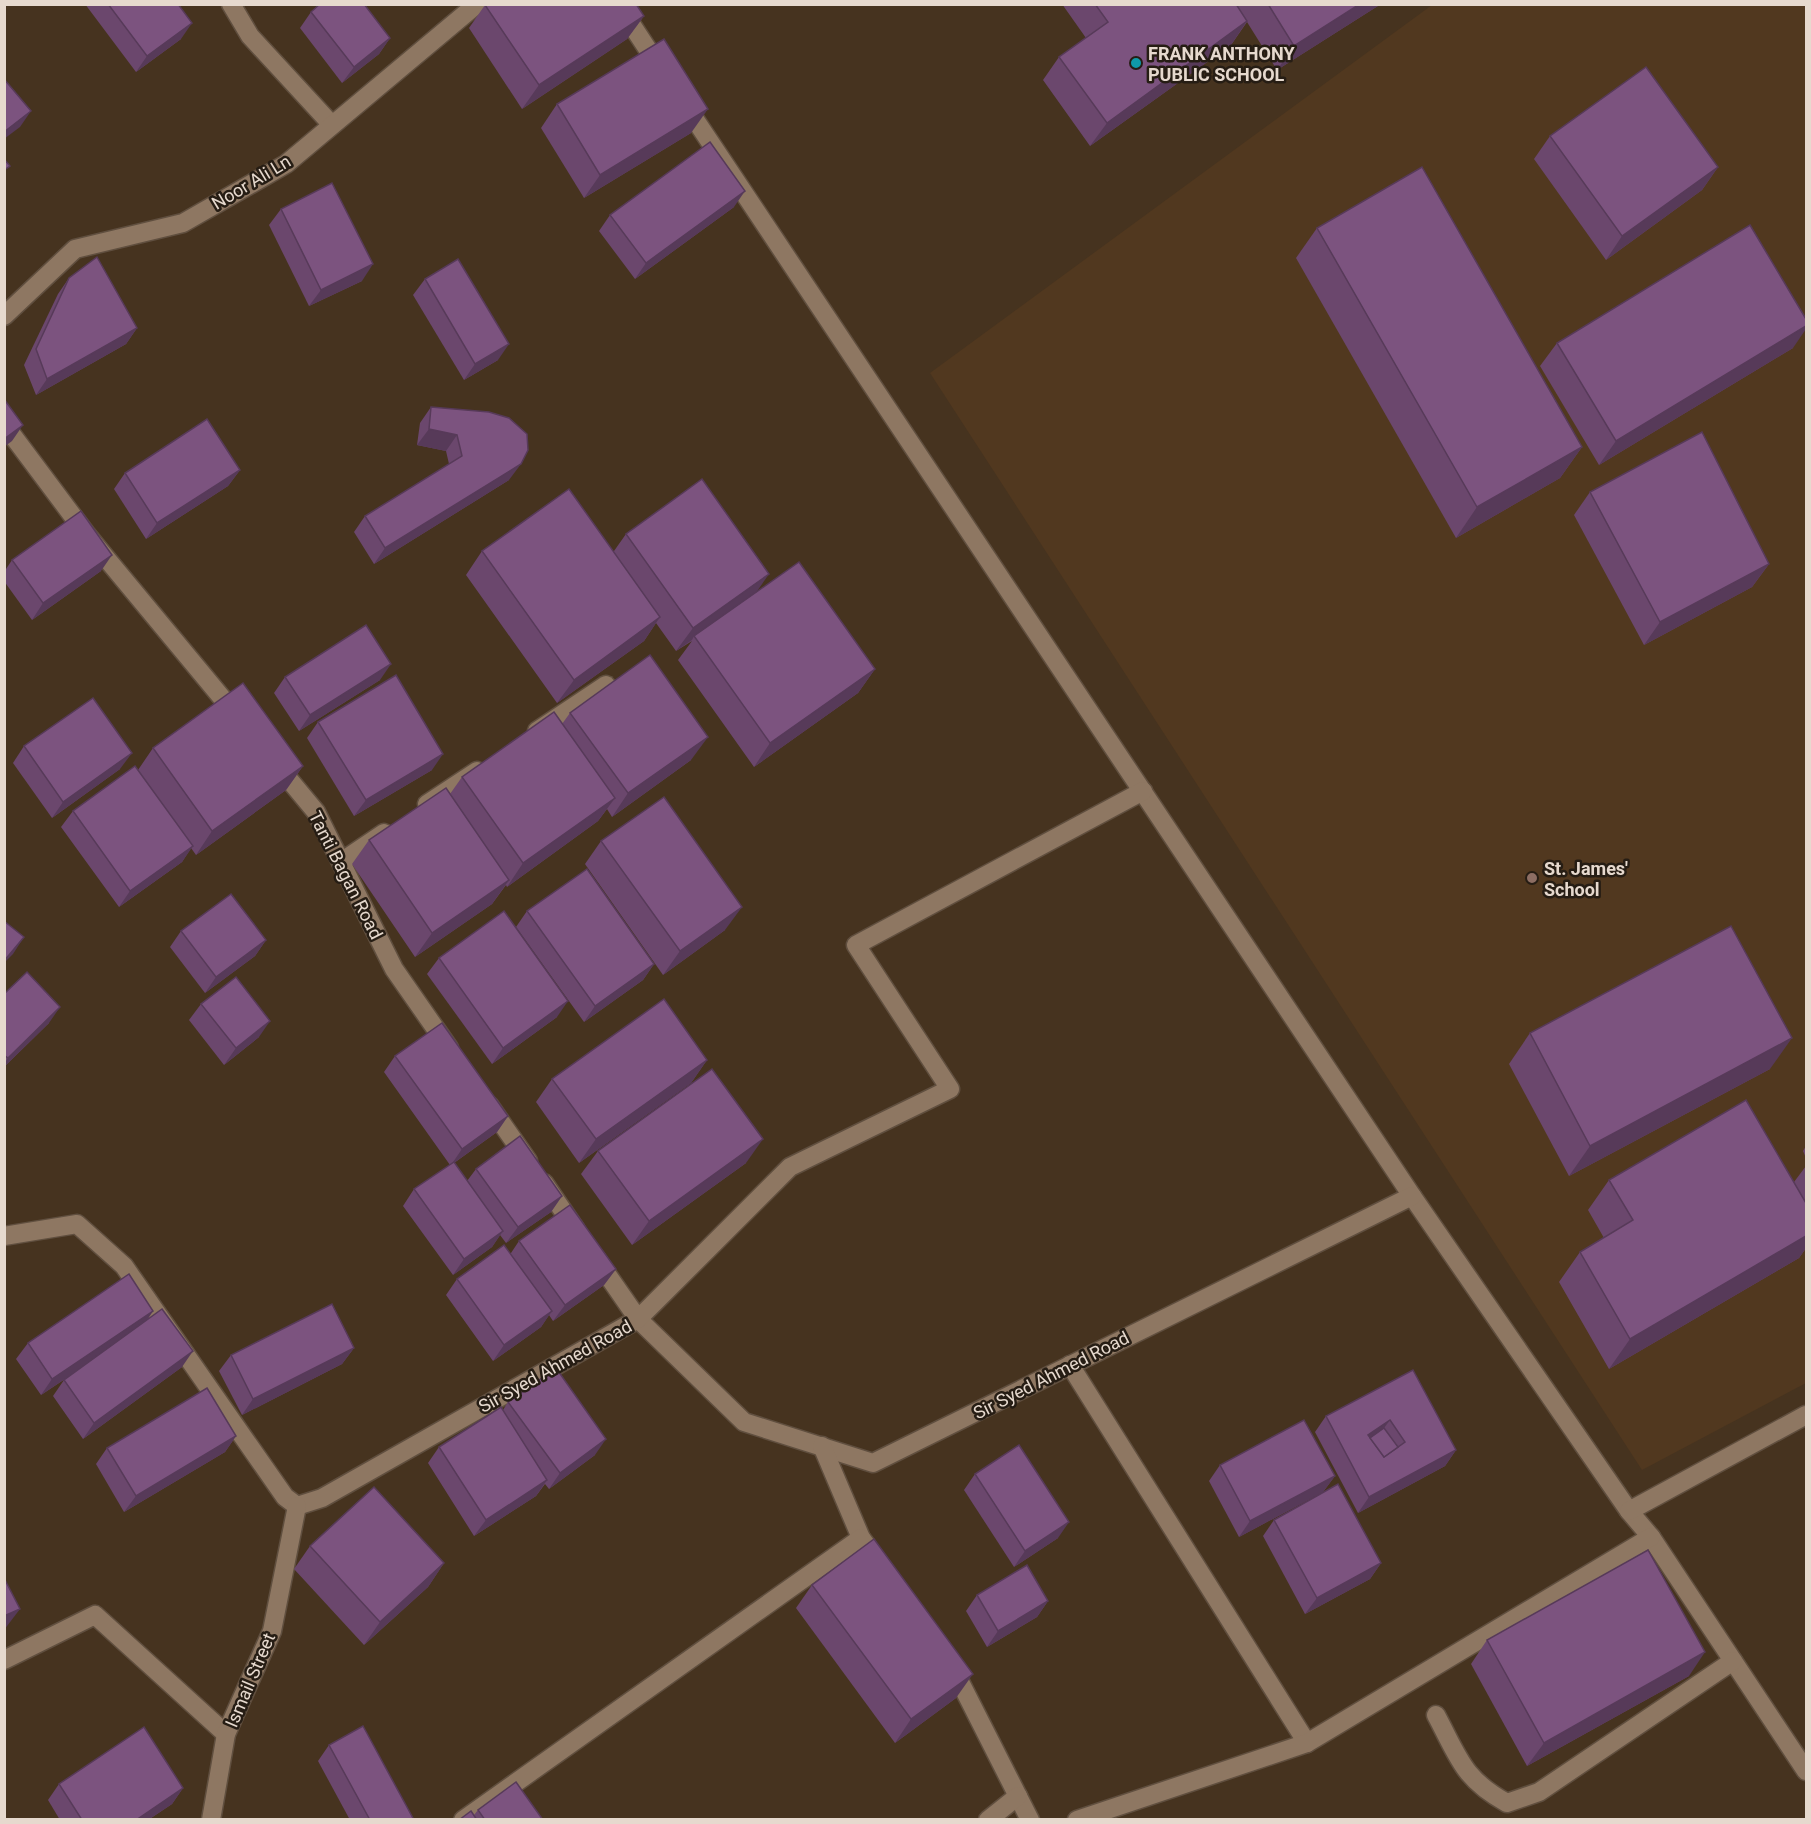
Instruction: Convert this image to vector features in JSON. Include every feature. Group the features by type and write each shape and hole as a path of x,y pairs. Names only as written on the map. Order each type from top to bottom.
{"street":[{"path":"231,4 250,36 332,125"},
{"name":"Noor Ali Ln","path":"4,316 75,249 183,223 286,164 477,4"},
{"path":"618,4 1412,1196 1629,1512 1651,1537 1806,1771"},
{"path":"4,424 87,535 247,729"},
{"path":"527,738 606,685"},
{"name":"Tanti Bagan Road","path":"262,747 316,812 394,969 462,1066"},
{"path":"341,862 487,764"},
{"path":"476,1086 638,1319 790,1167 950,1089 856,945 1143,791"},
{"name":"Sir Syed Ahmed Road","path":"297,1506 322,1498 638,1319 744,1422 873,1463 1412,1196"},
{"path":"4,1236 77,1224 124,1266 285,1497 297,1506"},
{"path":"1070,1365 1307,1743"},
{"path":"1629,1512 1806,1415"},
{"path":"822,1446 861,1538 875,1556"},
{"name":"Ismail Street","path":"211,1820 226,1734 272,1631 297,1506"},
{"path":"1077,1820 1307,1743 1651,1537"},
{"path":"463,1820 861,1538"},
{"path":"4,1660 95,1615 226,1734"},
{"path":"945,1651 1030,1820"},
{"path":"1436,1715 1469,1777 1489,1793 1507,1803 1539,1792 1733,1661"},
{"path":"988,1820 1018,1796"}],"shaded area":[{"name":"St. James' School","path":"1432,5 1806,5 1806,1383 1642,1470 930,373"}],"building":[{"path":"108,4 178,4 192,23 147,56"},
{"path":"320,4 364,4 390,38 354,67 311,12"},
{"path":"636,4 644,16 539,85 485,5"},
{"name":"FRANK ANTHONY PUBLIC SCHOOL","path":"1095,4 1236,4 1247,21 1107,123 1059,57 1108,22"},
{"path":"1268,4 1360,4 1294,46"},
{"path":"664,39 708,109 600,175 557,104"},
{"path":"1646,67 1718,167 1622,236 1550,136"},
{"path":"4,79 31,111 4,132"},
{"path":"710,142 745,191 646,263 610,215"},
{"path":"4,159 10,166 4,170"},
{"path":"1422,167 1582,447 1477,507 1317,228"},
{"path":"332,183 373,264 321,290 281,209"},
{"path":"1750,225 1806,319 1806,326 1616,441 1557,343"},
{"path":"97,257 137,328 47,379 36,349 69,278"},
{"path":"458,259 509,344 475,364 425,279"},
{"path":"4,399 23,425 4,439"},
{"path":"431,407 489,412 509,418 527,434 528,450 521,464 385,548 365,516 462,456 457,435 429,429"},
{"path":"207,419 240,470 157,523 125,473"},
{"path":"1702,432 1769,564 1660,622 1590,492"},
{"path":"702,479 769,574 693,628 626,534"},
{"path":"569,489 660,617 574,680 482,551"},
{"path":"81,511 112,555 43,603 12,560"},
{"path":"799,562 875,669 770,743 694,636"},
{"path":"366,625 391,664 310,715 285,677"},
{"path":"650,655 708,737 628,793 570,713"},
{"path":"396,675 443,754 366,800 318,722"},
{"path":"243,683 303,766 212,831 153,748"},
{"path":"93,698 132,753 63,802 24,746"},
{"path":"554,712 615,798 523,863 462,777"},
{"path":"135,766 193,846 130,891 73,811"},
{"path":"446,788 509,880 432,933 369,840"},
{"path":"664,797 742,907 680,951 601,841"},
{"path":"587,869 654,964 595,1006 527,911"},
{"path":"231,894 266,940 216,977 181,931"},
{"path":"504,911 568,1001 503,1048 439,958"},
{"path":"4,921 24,937 4,961"},
{"path":"1731,926 1792,1038 1590,1146 1530,1033"},
{"path":"27,972 60,1007 8,1058 4,1055 4,994"},
{"path":"236,977 270,1021 236,1048 201,1004"},
{"path":"664,999 707,1060 596,1139 552,1079"},
{"path":"442,1023 508,1116 462,1149 395,1056"},
{"path":"712,1069 763,1139 649,1221 598,1151"},
{"path":"1746,1100 1806,1203 1806,1236 1630,1339 1580,1252 1633,1220 1609,1180"},
{"path":"520,1136 562,1196 518,1227 476,1169"},
{"path":"454,1162 503,1231 464,1259 414,1189"},
{"path":"570,1205 616,1269 565,1305 519,1241"},
{"path":"504,1245 552,1311 504,1345 457,1279"},
{"path":"129,1274 153,1311 52,1379 28,1343"},
{"path":"332,1304 354,1348 253,1399 231,1355"},
{"path":"162,1309 193,1351 94,1423 64,1380"},
{"path":"556,1368 606,1439 560,1473 508,1402"},
{"path":"1413,1370 1456,1450 1369,1497 1326,1416","holes":["1390,1420 1405,1442 1384,1457 1368,1435"]},
{"path":"207,1388 236,1436 136,1496 107,1448"},
{"path":"501,1407 547,1480 486,1520 439,1447"},
{"path":"1304,1420 1335,1476 1250,1521 1220,1465"},
{"path":"1384,1428 1398,1447 1384,1457 1370,1438"},
{"path":"1019,1445 1069,1522 1025,1551 975,1474"},
{"path":"1338,1484 1381,1563 1317,1598 1274,1520"},
{"path":"374,1487 444,1563 380,1622 310,1546"},
{"path":"874,1539 973,1674 911,1719 812,1585"},
{"path":"1648,1550 1705,1652 1544,1743 1487,1640"},
{"path":"1027,1565 1048,1601 998,1631 977,1595"},
{"path":"4,1578 20,1609 4,1616"},
{"path":"363,1726 414,1820 370,1820 329,1745"},
{"path":"144,1727 183,1788 136,1820 82,1820 59,1784"},
{"path":"516,1782 543,1820 485,1820 478,1810"},
{"path":"471,1811 477,1820 459,1820"}],"place":[{"name":"FRANK ANTHONY PUBLIC SCHOOL","path":"1136,63"},
{"name":"St. James' School","path":"1532,878"}]}
